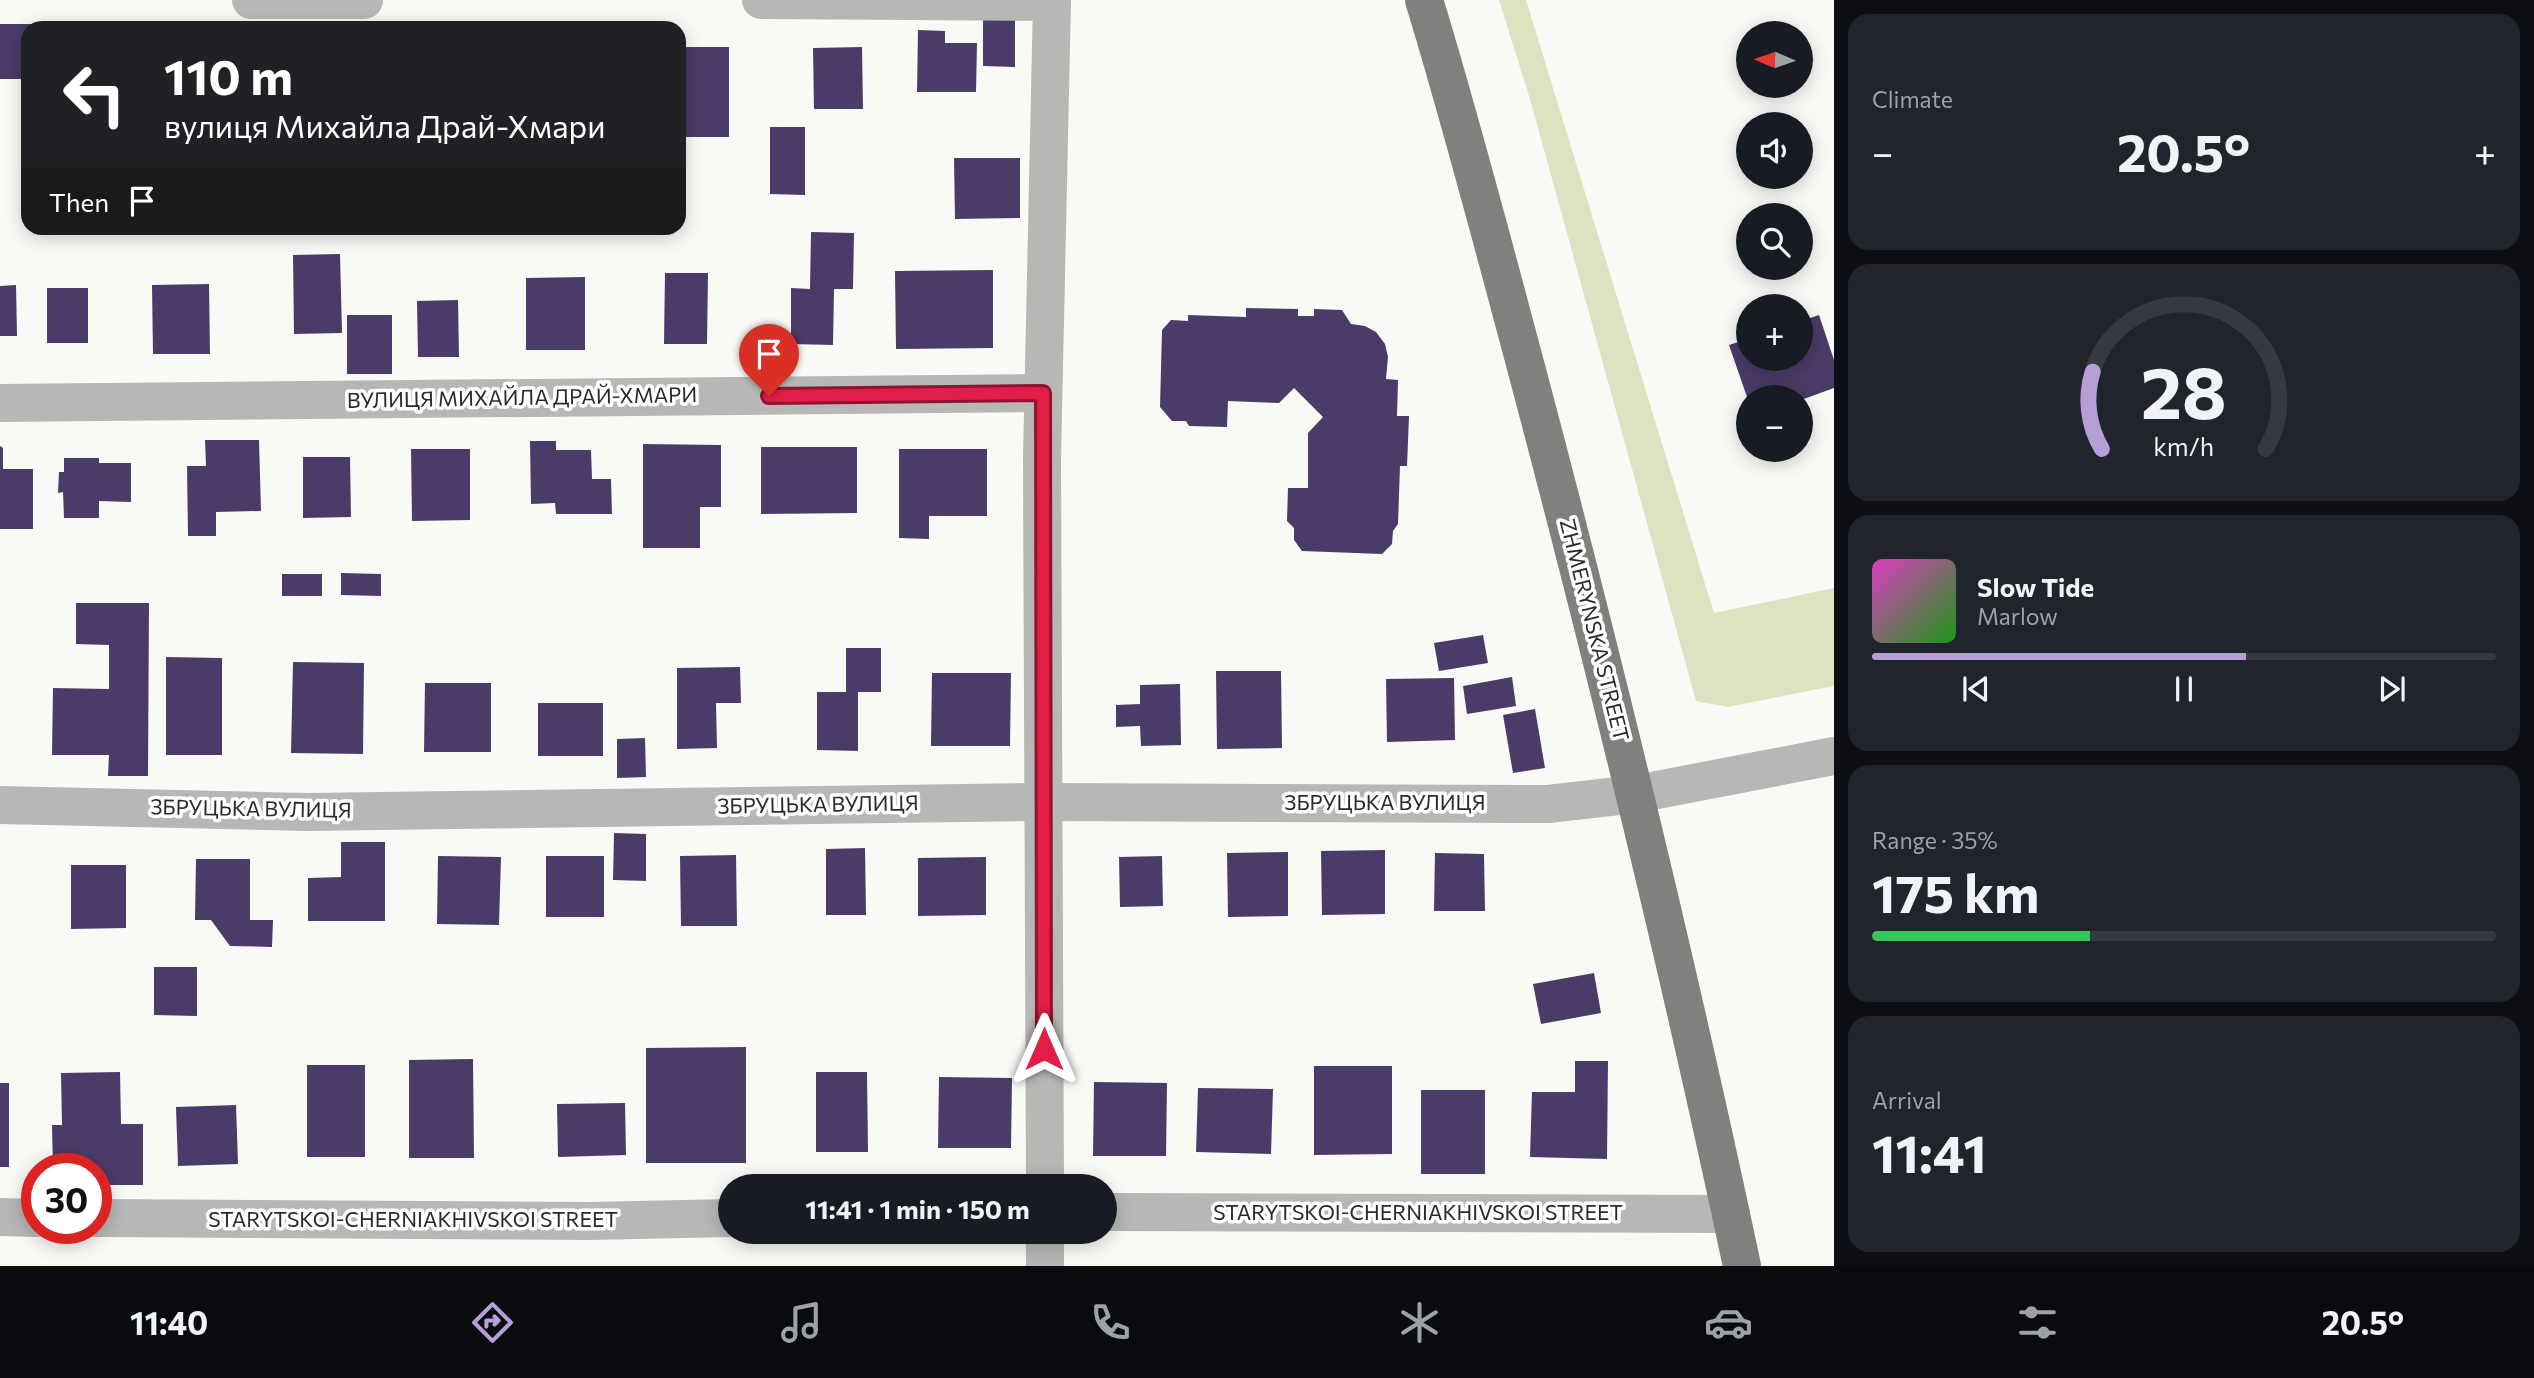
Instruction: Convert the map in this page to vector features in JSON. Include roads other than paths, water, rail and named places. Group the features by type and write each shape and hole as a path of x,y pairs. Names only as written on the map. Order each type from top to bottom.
{"main road":[{"name":"ZHMERYNSKA STREET","path":"1424,0 1566,516 1636,794 1742,1266"}],"street":[{"path":"251,0 364,0"},
{"path":"761,0 1052,1 1043,393 1045,1174"},
{"name":"ВУЛИЦЯ МИХАЙЛА ДРАЙ-ХМАРИ","path":"0,403 1043,393"},
{"name":"ЗБРУЦЬКА ВУЛИЦЯ","path":"0,805 307,812 1042,802 1548,804 1636,794 1834,755"},
{"name":"STARYTSKOI-CHERNIAKHIVSKOI STREET","path":"1117,1212 1731,1214"},
{"path":"0,1217 21,1217"},
{"name":"STARYTSKOI-CHERNIAKHIVSKOI STREET","path":"112,1218 590,1222 718,1218"},
{"path":"1045,1244 1045,1266"}]}
